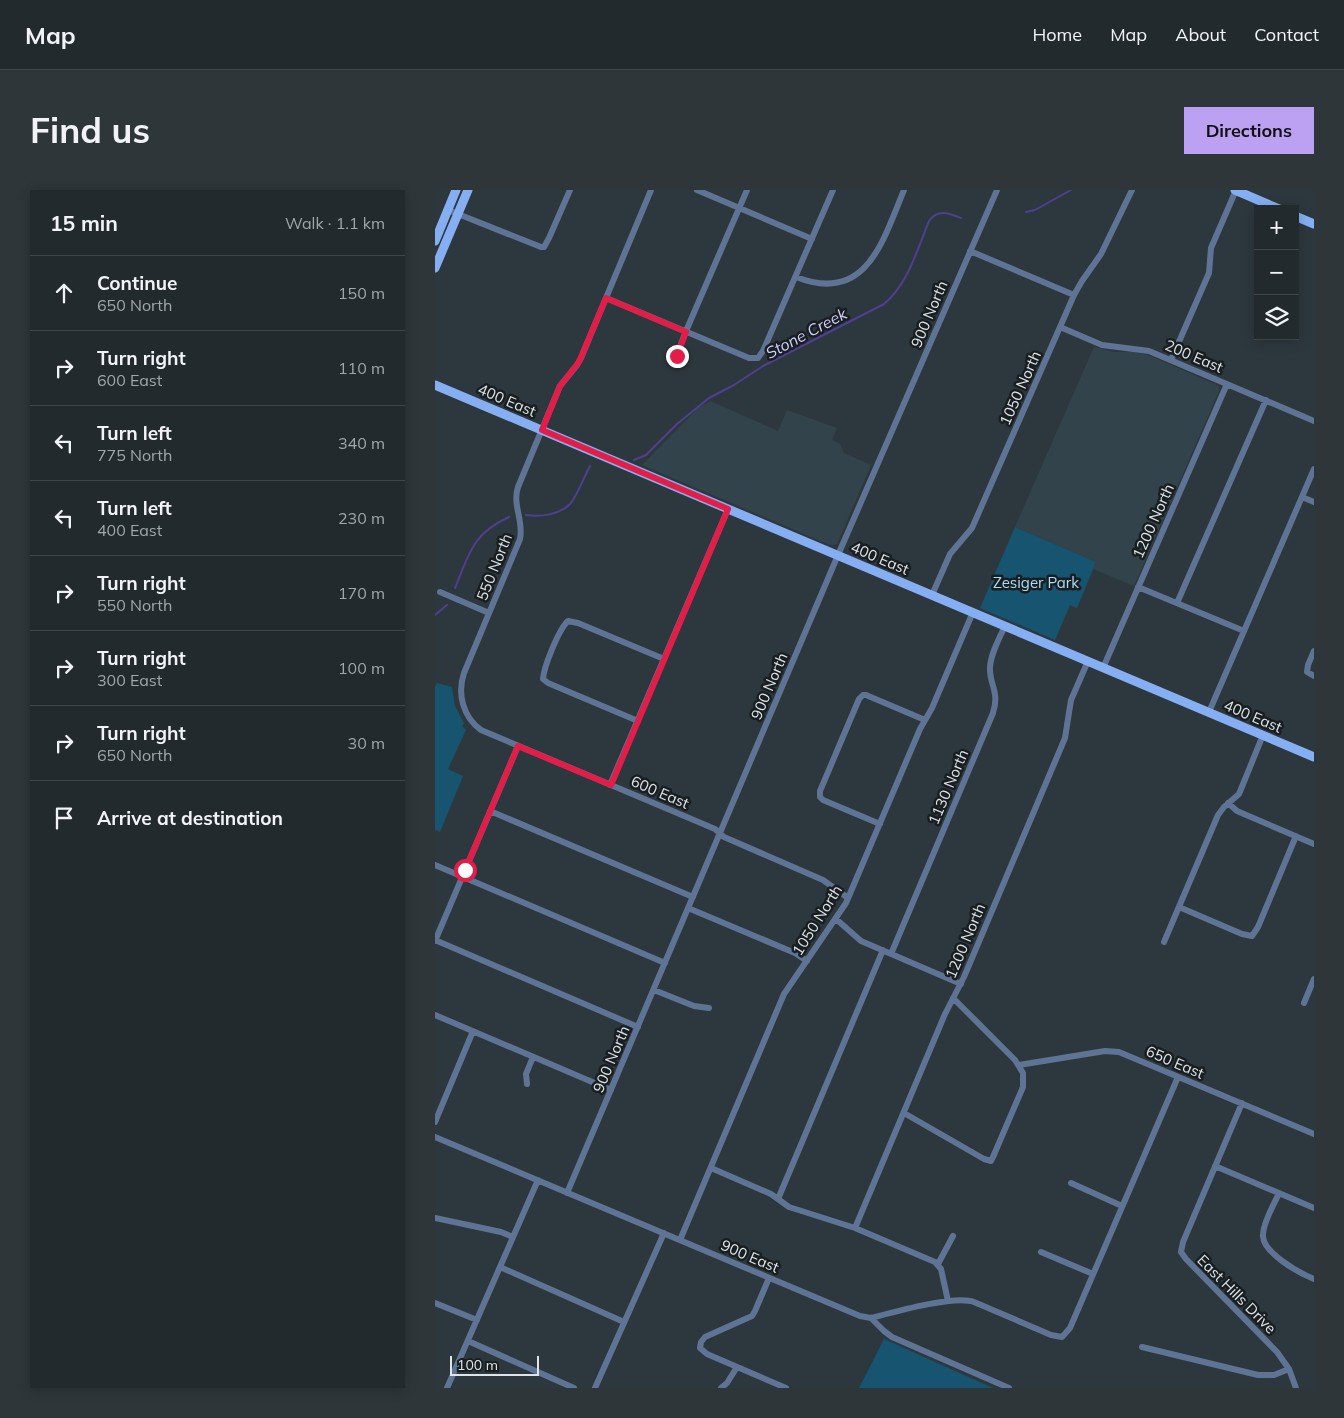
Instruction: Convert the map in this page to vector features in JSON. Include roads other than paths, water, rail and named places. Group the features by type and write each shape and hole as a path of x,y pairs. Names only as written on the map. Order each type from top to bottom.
{"main road":[{"path":"435,241 456,190"},
{"path":"436,264 468,190"},
{"path":"1235,190 1270,205"},
{"path":"1299,218 1314,224"},
{"name":"400 East","path":"435,384 1314,757"}],"street":[{"path":"448,210 534,246 544,247 570,190"},
{"name":"550 North","path":"465,708 460,691 462,677 520,539 521,526 516,505 516,491 560,386 579,362 651,190"},
{"path":"697,190 812,239"},
{"path":"677,362 679,349 747,190"},
{"path":"606,298 749,358 757,358 763,351 833,190"},
{"path":"796,277 810,282 825,284 838,282 856,275 865,268 874,258 904,190"},
{"name":"900 North","path":"567,1192 838,555 997,190"},
{"name":"1050 North","path":"932,595 950,554 974,524 1074,295 1101,254 1132,190"},
{"path":"1171,360 1209,273 1211,248 1235,190"},
{"path":"970,250 1074,295"},
{"name":"200 East","path":"1060,327 1102,345 1144,350 1314,420"},
{"name":"1200 North","path":"1103,668 1227,384"},
{"path":"1177,603 1266,400"},
{"path":"1209,712 1314,469"},
{"path":"1302,496 1314,502"},
{"path":"611,785 728,509"},
{"path":"1138,587 1244,631"},
{"path":"440,592 489,613"},
{"name":"1050 North","path":"680,1240 785,994 848,898 973,612"},
{"path":"638,721 548,683 543,679 544,671 562,630 568,621 578,623 664,659"},
{"name":"1130 North","path":"891,954 993,713 996,694 991,679 990,665 1005,626"},
{"path":"1314,651 1307,672 1314,676"},
{"name":"1200 North","path":"855,1228 1065,738 1071,700 1088,661"},
{"path":"880,824 823,800 820,797 820,791 859,700 863,695 868,696 925,720"},
{"name":"600 East","path":"465,708 474,723 481,730 715,829 724,837 823,880 848,898"},
{"path":"1164,942 1218,815 1239,794 1263,735"},
{"path":"518,746 435,940 638,1026"},
{"path":"1228,803 1237,811 1314,844"},
{"path":"490,811 693,897"},
{"path":"1179,907 1242,934 1252,936 1258,927 1296,836"},
{"path":"435,865 665,963"},
{"path":"688,908 795,953 807,961"},
{"path":"836,919 857,939 961,984"},
{"path":"778,1199 883,950"},
{"path":"1304,1004 1314,979"},
{"path":"654,990 694,1006 709,1008"},
{"path":"904,1113 991,1161 1023,1087 1024,1077 1019,1065 953,998"},
{"path":"435,1015 611,1090"},
{"path":"435,1122 473,1031"},
{"name":"650 East","path":"1019,1065 1110,1051 1123,1053 1314,1134"},
{"path":"527,1084 526,1074 533,1057"},
{"path":"1041,1252 1093,1274 1178,1077"},
{"name":"East Hills Drive","path":"1242,1103 1183,1242 1181,1252 1277,1352 1289,1369 1296,1388"},
{"name":"900 East","path":"435,1137 856,1315 871,1318 947,1301 970,1301 1051,1335 1062,1337 1070,1328 1093,1274"},
{"path":"1215,1166 1314,1208"},
{"path":"711,1168 765,1191 789,1207 855,1228 938,1264 941,1269 947,1301"},
{"path":"447,1388 538,1180"},
{"path":"1071,1183 1123,1206"},
{"path":"1279,1193 1263,1231 1265,1244 1291,1267 1314,1279"},
{"path":"435,1218 501,1232 513,1237"},
{"path":"595,1388 664,1233"},
{"path":"938,1264 953,1236"},
{"path":"500,1267 624,1322"},
{"path":"769,1278 752,1316 706,1336 700,1346 705,1353 786,1388"},
{"path":"435,1303 477,1320"},
{"path":"871,1318 884,1332 892,1337 1009,1388"},
{"path":"468,1341 574,1388"},
{"path":"1142,1347 1258,1375 1274,1375 1289,1369"},
{"path":"721,1388 727,1383 737,1367"}],"waterway":[{"name":"Stone Creek","path":"1026,212 1035,210 1071,190"},
{"name":"Stone Creek","path":"634,460 646,455 677,424 709,398 734,385 763,366 884,304 906,277 932,217 943,213 961,218"},
{"name":"Stone Creek","path":"526,515 538,516 561,511 566,508 575,497 590,466"},
{"name":"Stone Creek","path":"455,588 469,555 480,538 487,530 509,517"},
{"name":"Stone Creek","path":"435,615 447,605"}],"park label":[{"name":"Zesiger Park","path":"1036,582"}]}
